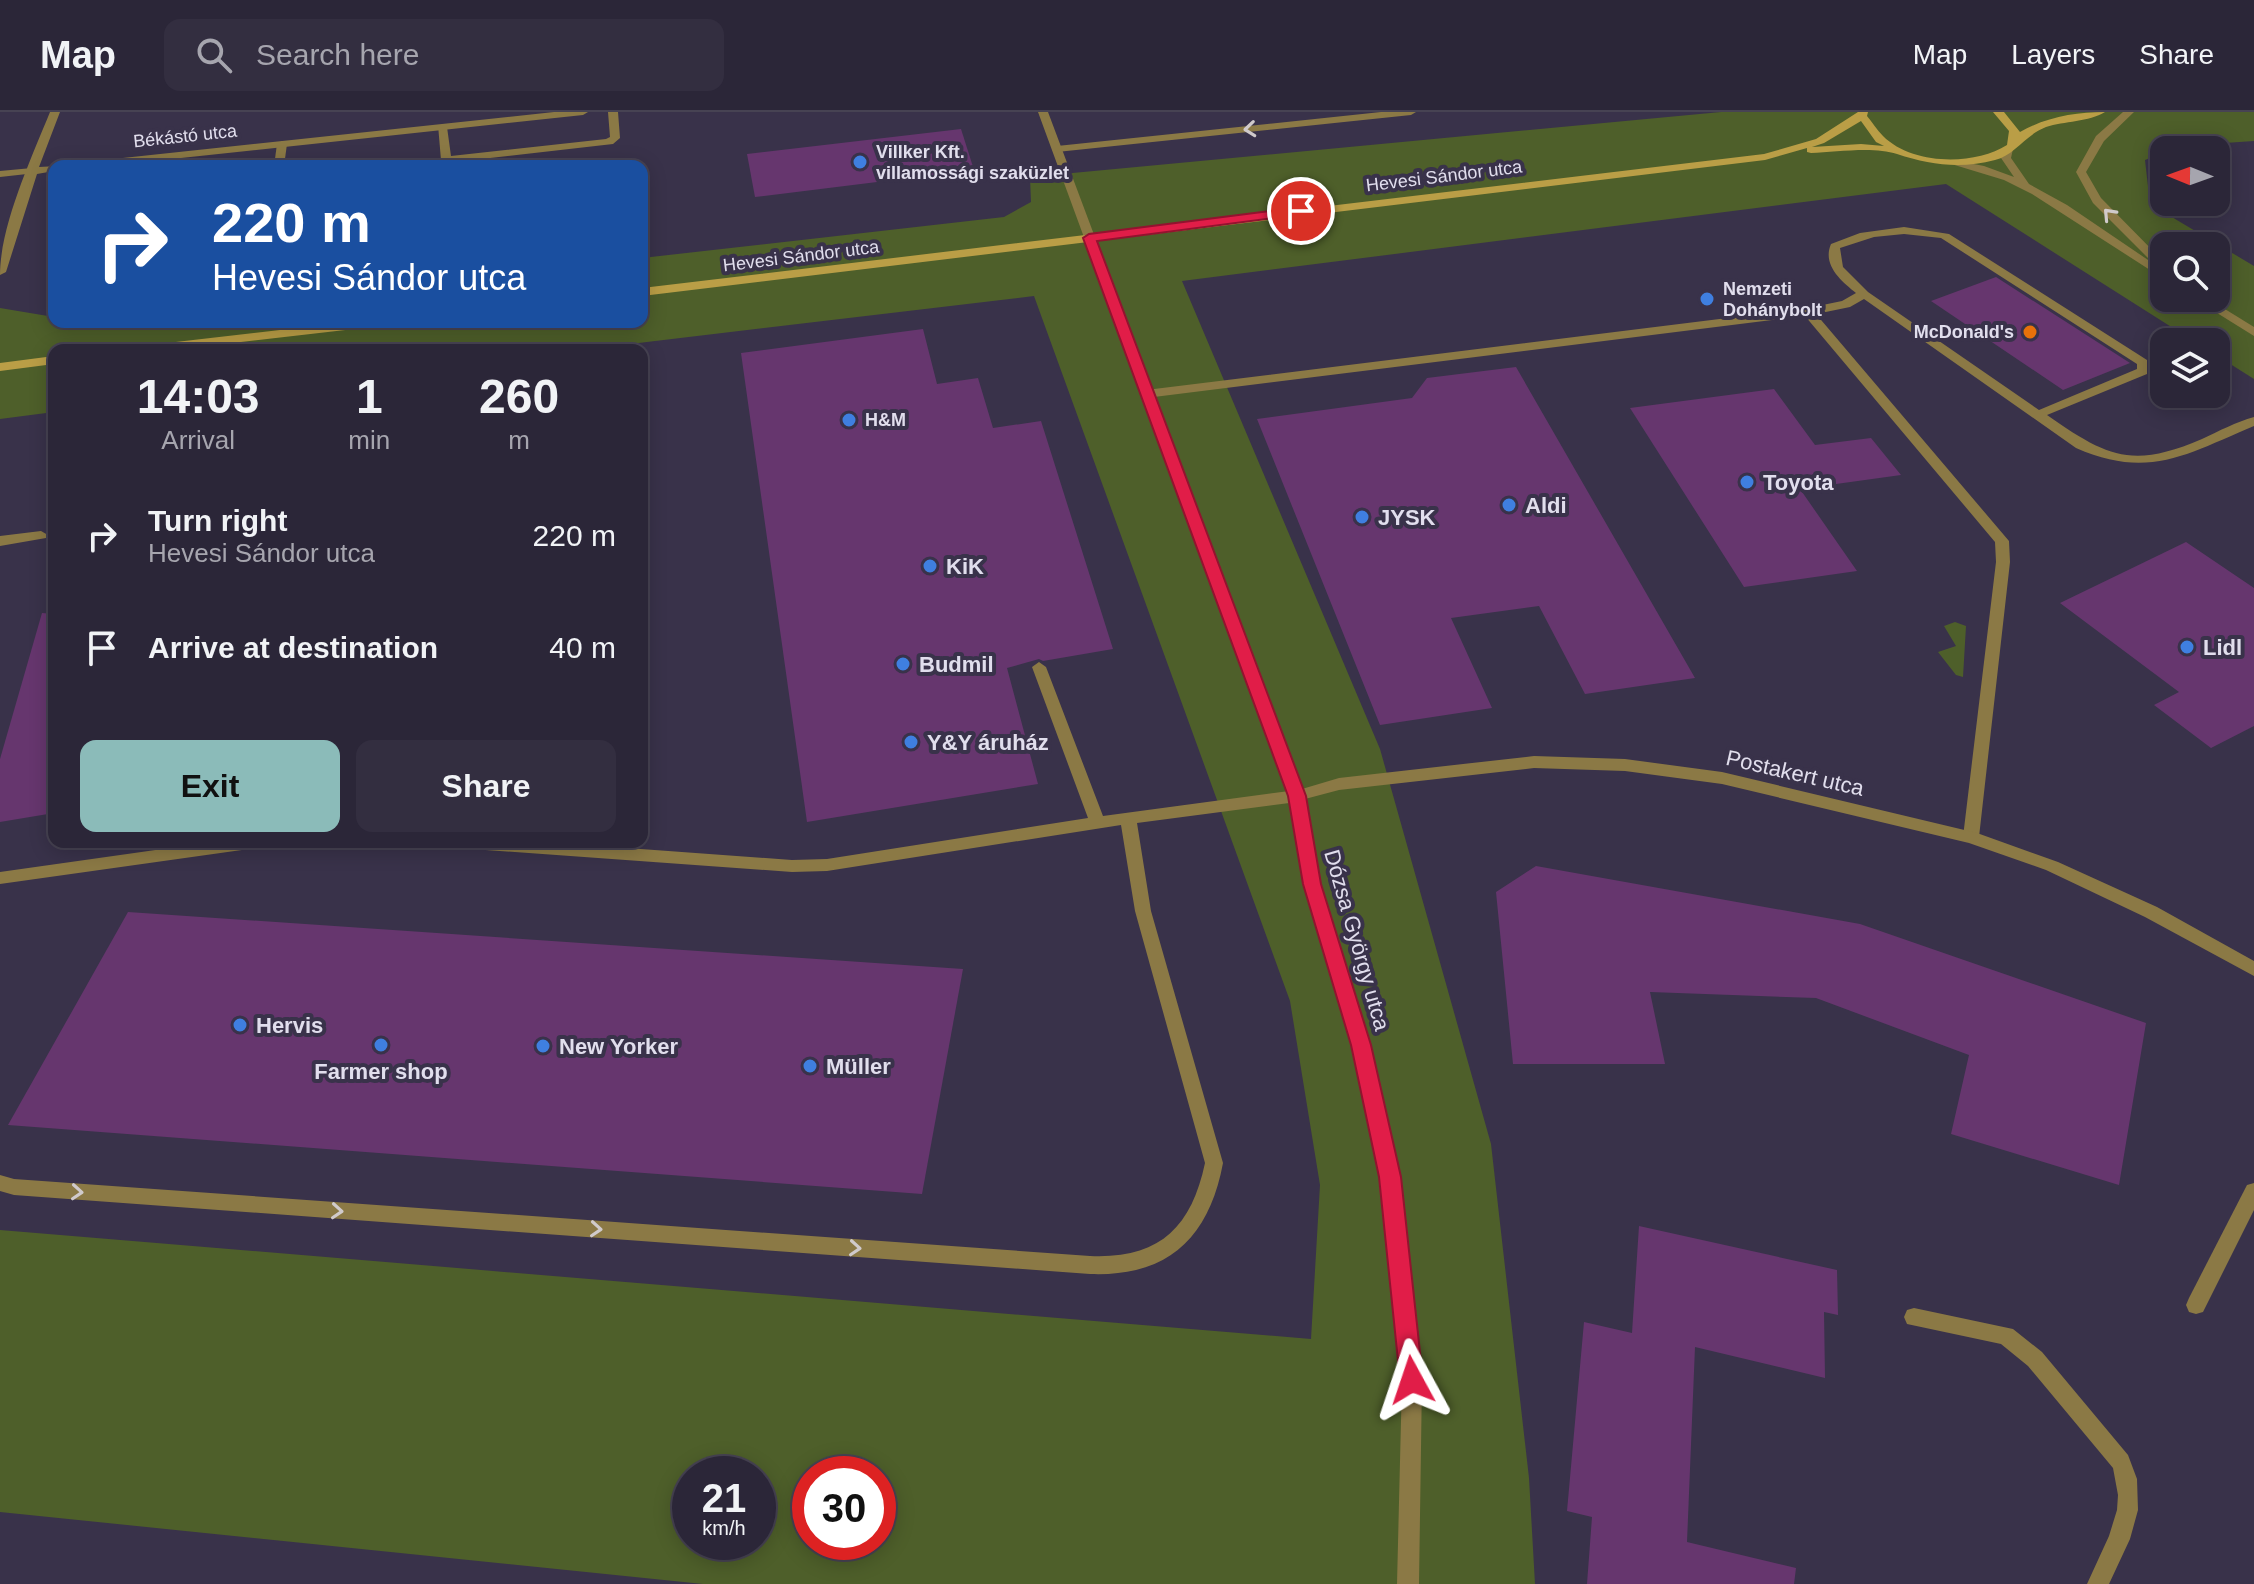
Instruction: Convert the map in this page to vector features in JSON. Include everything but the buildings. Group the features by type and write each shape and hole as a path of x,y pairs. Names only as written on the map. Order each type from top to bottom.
{"main road":[{"path":"1998,112 2014,129 2012,146"},
{"path":"1765,157 1850,147 1902,152 1953,163 1976,163 1995,158 2012,146 2022,133 2100,112"},
{"path":"1862,114 1867,129 1881,142 1902,152"},
{"name":"Hevesi Sándor utca","path":"648,291 1765,157 1820,141 1862,114"},
{"path":"192,344 329,328"},
{"path":"0,367 48,361"}],"street":[{"path":"0,272 32,171 55,112"},
{"name":"Békástó utca","path":"132,160 583,112"},
{"path":"469,160 609,142 615,138 613,112"},
{"name":"Dózsa György utca","path":"1043,112 1297,796 1312,884 1361,1045 1390,1177 1412,1380 1408,1584"},
{"path":"1057,149 1411,112"},
{"path":"2129,112 2103,133 2089,152 2081,172 2096,201 2115,222 2150,249"},
{"path":"442,127 446,160"},
{"path":"280,160 282,144"},
{"path":"2012,146 2006,158 2025,185"},
{"path":"1953,163 1986,169 2025,185 2150,267"},
{"path":"0,174 48,169"},
{"path":"2039,414 2143,371 2143,363 1937,233 1880,234 1855,238 1835,246 1834,260 1839,269 1864,294 2039,414 2098,454 2131,463 2156,460 2254,421"},
{"path":"1146,394 1808,312 1846,304 1864,294"},
{"path":"1808,312 2002,541 2003,562 1971,837"},
{"path":"2222,312 2254,332"},
{"path":"0,541 41,535"},
{"path":"1039,667 1098,823"},
{"name":"Postakert utca","path":"542,848 792,866 827,865 1128,818 1297,796 1339,784 1534,762 1625,765 1722,778 1971,837 2052,866 2151,912 2254,969"},
{"path":"0,1183 14,1187 1060,1263 1138,1262 1176,1244 1197,1214 1210,1187 1214,1163 1143,911 1128,818"},
{"path":"0,878 213,848"},
{"path":"2196,1305 2254,1191"},
{"path":"1914,1317 2006,1336 2035,1359 2121,1462 2129,1481 2130,1504 2098,1584"}],"green space":[{"path":"1721,112 2254,112 2254,141 2230,143 2230,136 2150,136 2150,158 2145,160 2150,216 2170,216 2197,232 2150,232 2150,312 2230,312 2230,252 2254,266 2254,379 2230,364 2230,328 2173,328 1946,184 1182,281 1380,749 1491,1144 1529,1478 1535,1584 703,1584 0,1512 0,1230 1311,1339 1320,1185 1290,1001 1034,296 630,344 48,344 48,413 0,419 0,308 48,316 48,328 648,328 648,257 1004,217 1031,202 1030,177"},
{"path":"1955,622 1966,626 1963,677 1956,675 1938,652 1956,646 1944,626"}],"place":[{"name":"Villker Kft. villamossági szaküzlet","path":"860,162"},
{"name":"Nemzeti Dohánybolt","path":"1707,299"},
{"name":"McDonald's","path":"2030,332"},
{"name":"H&M","path":"849,420"},
{"name":"Toyota","path":"1747,482"},
{"name":"Aldi","path":"1509,505"},
{"name":"JYSK","path":"1362,517"},
{"name":"KiK","path":"930,566"},
{"name":"Lidl","path":"2187,647"},
{"name":"Budmil","path":"903,664"},
{"name":"Y&Y áruház","path":"911,742"},
{"name":"Hervis","path":"240,1025"},
{"name":"Farmer shop","path":"381,1045"},
{"name":"New Yorker","path":"543,1046"},
{"name":"Müller","path":"810,1066"}],"route":[{"path":"1301,211 1089,238 1297,796 1312,884 1361,1045 1390,1177 1412,1380"}]}
